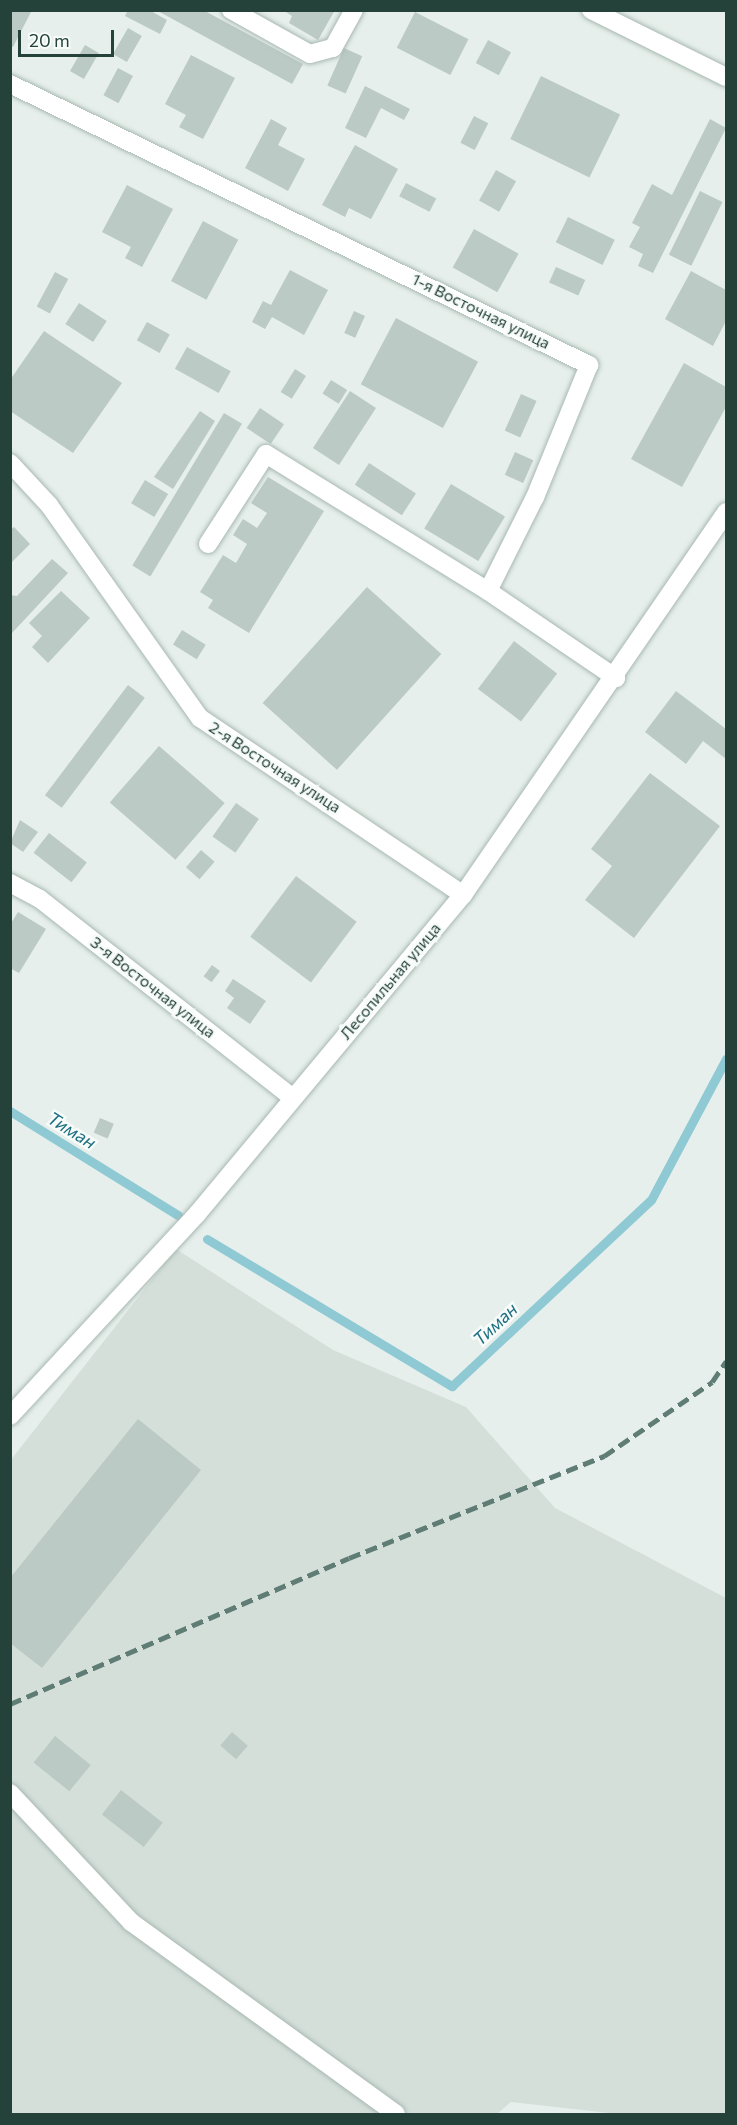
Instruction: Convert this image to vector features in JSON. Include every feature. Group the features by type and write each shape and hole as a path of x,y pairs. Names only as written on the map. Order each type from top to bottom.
{"street":[{"path":"231,10 310,54 333,48 354,10"},
{"path":"591,10 726,77"},
{"name":"1-я Восточная улица","path":"10,84 589,365 535,497 488,591"},
{"path":"208,544 266,454 488,591 616,678"},
{"name":"2-я Восточная улица","path":"10,463 49,506 200,718 463,895"},
{"name":"Лесопильная улица","path":"13,1409 197,1214 292,1096 463,895 616,678 726,512"},
{"name":"3-я Восточная улица","path":"10,883 40,899 292,1096"},
{"path":"10,1793 131,1922 396,2115"}],"shaded area":[{"path":"176,1249 333,1350 466,1407 555,1508 726,1598 726,2114 618,2114 511,2102 497,2114 11,2114 10,1461"}],"building":[{"path":"10,10 32,10 13,47 10,46"},
{"path":"128,10 149,10 167,20 160,34 125,16"},
{"path":"156,10 203,10 303,64 292,84"},
{"path":"283,10 335,10 318,40 289,23 292,16"},
{"path":"415,12 468,39 450,75 397,48"},
{"path":"128,28 142,36 127,62 113,54"},
{"path":"488,40 511,52 499,75 476,63"},
{"path":"85,45 99,53 84,79 70,71"},
{"path":"344,48 362,56 346,94 327,85"},
{"path":"191,55 235,78 203,139 179,127 186,115 165,104"},
{"path":"118,68 133,76 118,103 103,95"},
{"path":"541,76 620,115 589,177 510,139"},
{"path":"365,86 410,109 404,120 381,108 366,138 345,128"},
{"path":"474,116 488,123 475,150 460,143"},
{"path":"271,119 287,128 278,145 305,159 288,191 245,168"},
{"path":"710,119 726,128 653,273 638,266 643,254 629,247 640,227 632,223 652,184 672,195"},
{"path":"355,145 398,169 371,219 349,208 345,217 322,205"},
{"path":"496,170 516,181 499,212 479,201"},
{"path":"406,183 436,198 429,212 399,196"},
{"path":"127,185 173,209 142,267 125,258 131,247 102,232"},
{"path":"700,191 722,202 691,266 669,255"},
{"path":"568,217 615,240 602,265 556,242"},
{"path":"203,221 238,240 206,300 171,281"},
{"path":"474,229 519,254 497,292 453,267"},
{"path":"556,267 585,280 578,296 549,283"},
{"path":"290,270 328,290 304,335 272,317 265,329 252,322 263,301 271,305"},
{"path":"691,271 726,290 726,321 713,346 665,319"},
{"path":"55,272 68,279 50,313 37,306"},
{"path":"79,303 107,321 93,342 65,324"},
{"path":"354,311 365,316 355,338 344,333"},
{"path":"396,318 478,362 443,428 361,384"},
{"path":"147,322 170,335 160,353 137,340"},
{"path":"44,331 122,383 73,453 10,411 10,380"},
{"path":"187,347 231,371 219,393 175,369"},
{"path":"684,363 726,387 726,407 682,487 631,459"},
{"path":"295,369 306,376 292,399 281,392"},
{"path":"331,380 347,390 339,404 323,394"},
{"path":"350,391 376,408 339,465 313,448"},
{"path":"521,394 537,401 520,437 505,431"},
{"path":"260,408 284,424 271,444 247,428"},
{"path":"200,411 215,421 173,489 154,477"},
{"path":"224,413 242,424 150,576 132,566"},
{"path":"515,452 533,460 523,483 505,475"},
{"path":"369,463 416,493 402,515 355,485"},
{"path":"268,477 324,511 249,633 208,608 213,600 200,592 223,555 236,563 247,544 233,535 243,519 257,528 267,513 251,503"},
{"path":"145,480 168,494 154,517 131,503"},
{"path":"451,484 505,516 478,561 424,529"},
{"path":"14,527 30,544 10,564 10,530"},
{"path":"52,559 68,573 12,633 10,595 17,596"},
{"path":"367,587 441,654 337,770 263,703"},
{"path":"61,591 90,618 48,663 32,647 42,636 29,623"},
{"path":"182,630 206,645 197,659 173,644"},
{"path":"514,641 557,673 521,721 478,689"},
{"path":"128,685 145,698 62,808 45,795"},
{"path":"676,691 726,729 726,759 703,741 686,764 645,732"},
{"path":"159,746 225,803 175,860 110,803"},
{"path":"650,773 720,826 634,938 585,900 612,866 591,849"},
{"path":"236,803 259,819 235,853 212,837"},
{"path":"20,820 38,832 23,852 10,843"},
{"path":"49,833 87,863 71,882 34,853"},
{"path":"201,850 215,862 199,879 186,867"},
{"path":"296,876 357,922 311,982 250,937"},
{"path":"18,912 46,929 19,973 10,968 10,925"},
{"path":"212,965 220,971 212,982 204,976"},
{"path":"233,979 266,1001 250,1024 227,1008 234,998 225,991"},
{"path":"100,1118 114,1124 108,1139 94,1133"},
{"path":"138,1419 201,1470 42,1668 10,1643 10,1578"},
{"path":"232,1732 248,1746 236,1759 220,1746"},
{"path":"55,1736 91,1765 69,1791 34,1762"},
{"path":"121,1790 163,1823 144,1847 102,1814"}],"waterway":[{"name":"Тиман","path":"207,1239 452,1386 651,1200 726,1059"},
{"name":"Тиман","path":"10,1111 178,1215"}],"railway":[{"path":"10,1704 349,1558 604,1456 712,1382 726,1361"}]}
